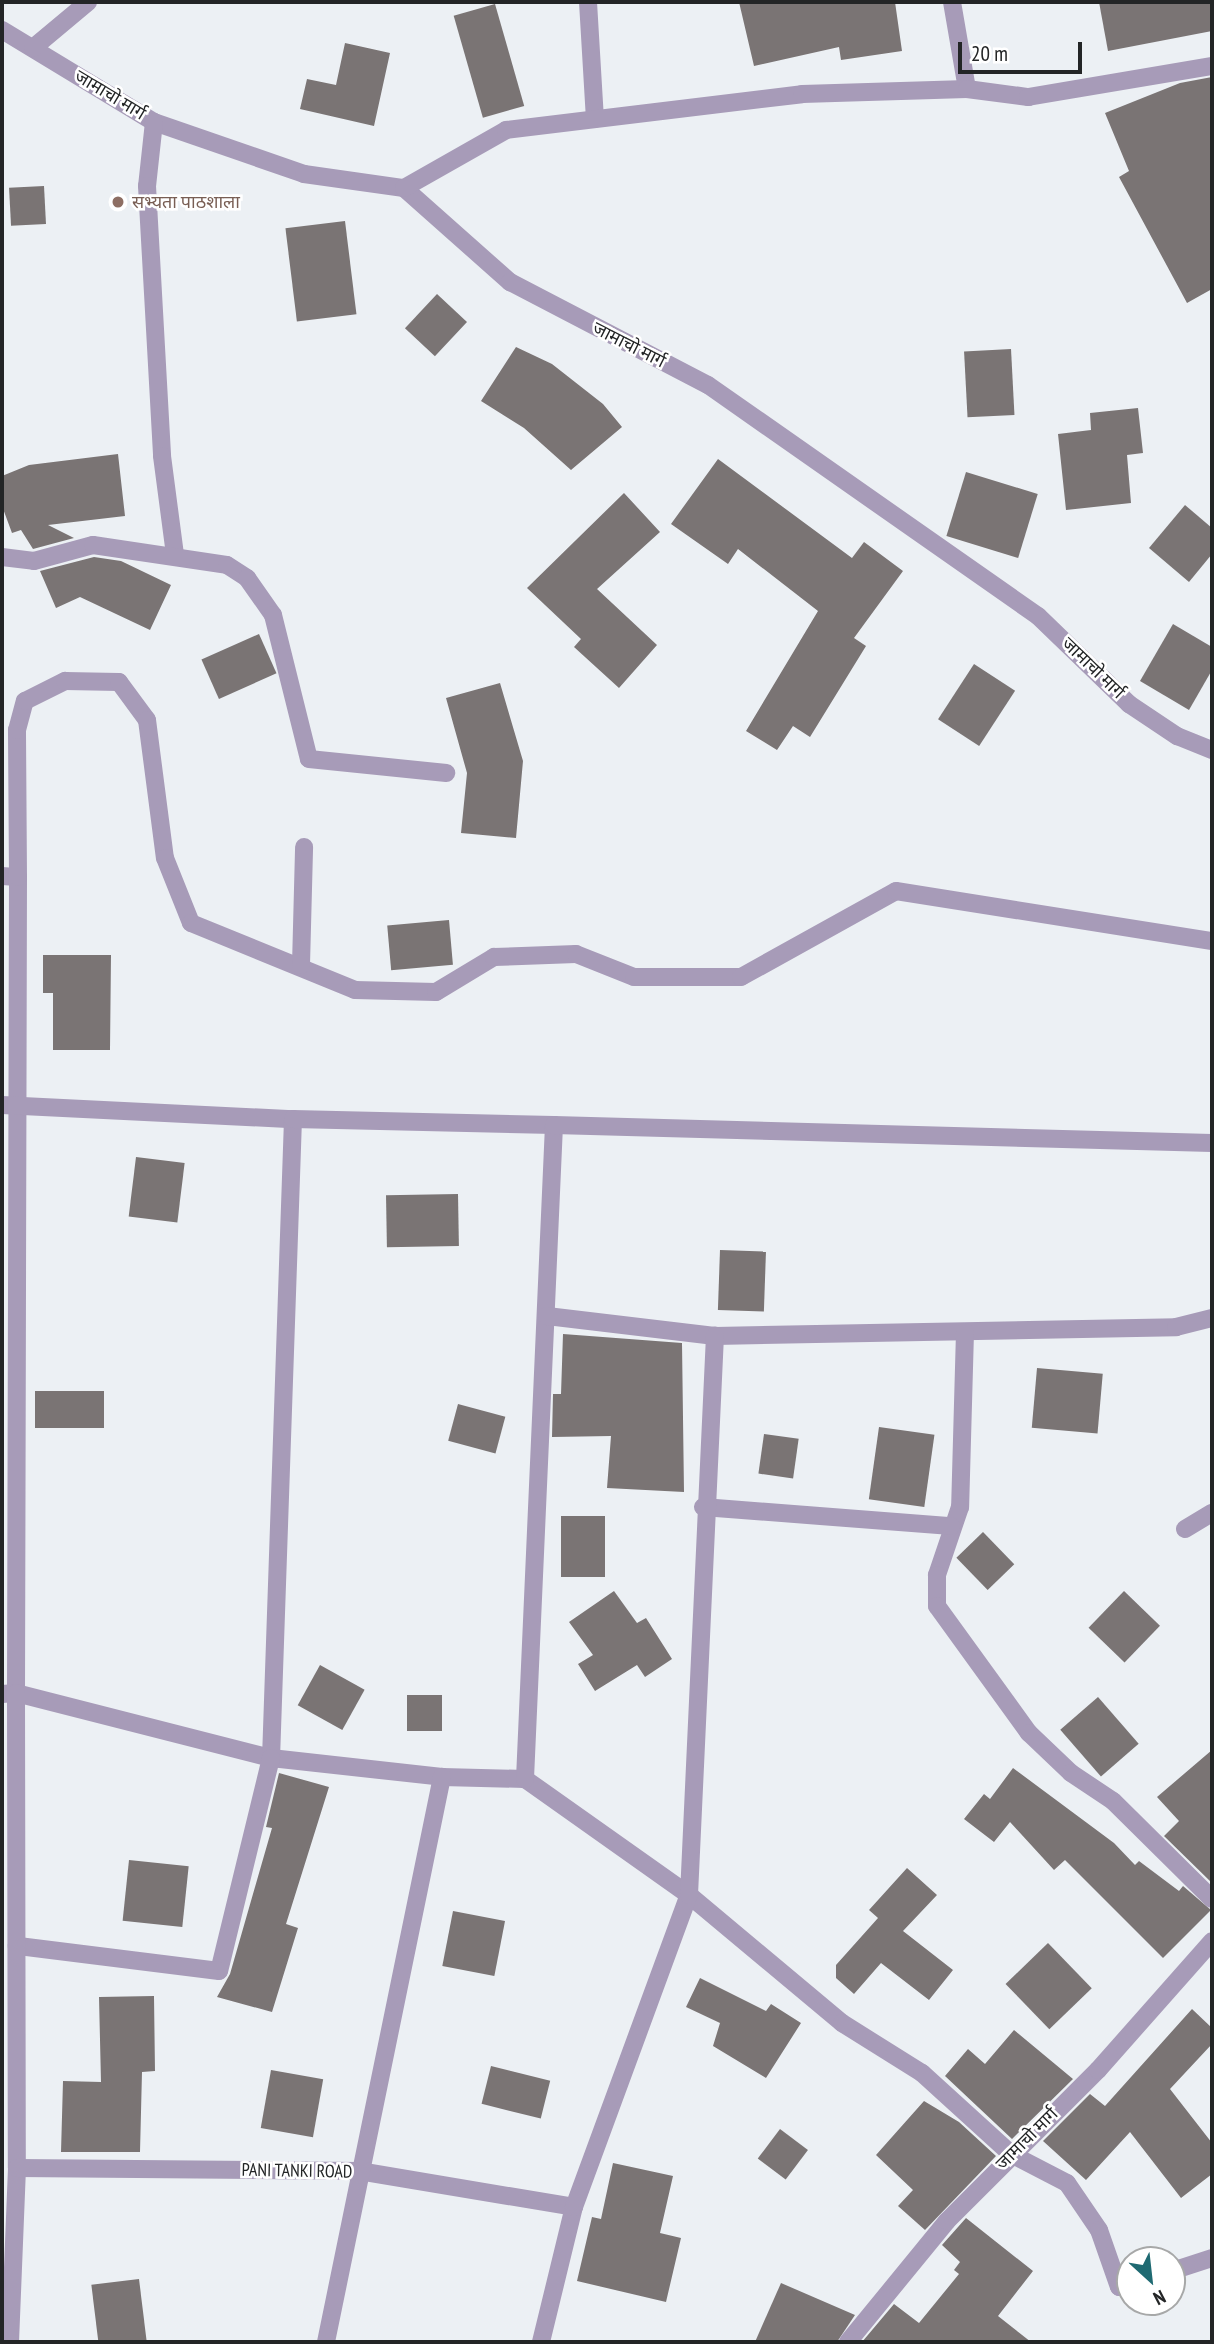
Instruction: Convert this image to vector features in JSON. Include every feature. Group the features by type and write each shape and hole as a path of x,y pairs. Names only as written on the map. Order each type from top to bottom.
{"street":[{"path":"33,48 88,2"},
{"path":"588,2 595,119"},
{"path":"952,2 967,89"},
{"name":"जामाचो मार्ग","path":"2,30 154,122 304,174 404,188 510,282 708,385 1038,616 1129,704 1177,736 1212,750"},
{"path":"404,188 506,130 802,94 967,89 1028,97 1212,66"},
{"path":"154,122 146,186 162,456 175,555"},
{"path":"2,557 34,561 93,545 175,555 227,565 261,594 287,655 309,759 446,773"},
{"path":"10,2342 17,2168 17,1946 9,1693 9,731 25,701 65,681 119,682 147,720 165,858 191,923 301,965 355,990 436,992 494,957 548,955 576,954 634,977 741,976 896,891 1212,940"},
{"path":"301,965 304,848"},
{"path":"11,1105 293,1119 1212,1143"},
{"path":"17,1946 219,1971 271,1758 293,1119"},
{"path":"525,1779 554,1125"},
{"path":"547,1316 715,1336 1176,1327 1212,1318"},
{"path":"965,1332 960,1507 951,1526 937,1575 937,1606 963,1648 1029,1733 1071,1773 1113,1801 1212,1899"},
{"path":"541,2342 574,2207 689,1895 703,1507 715,1336"},
{"path":"703,1507 951,1526"},
{"path":"1185,1529 1212,1513"},
{"path":"9,1693 271,1758 442,1777 525,1779 689,1895 842,2023 922,2073 1012,2154 1067,2183 1099,2230 1116,2278"},
{"path":"326,2342 442,1777"},
{"name":"जामाचो मार्ग","path":"848,2342 947,2221 1098,2070 1212,1941"},
{"name":"PANI TANKI ROAD","path":"17,2168 359,2171 574,2207"},
{"path":"1186,2266 1212,2258"}],"building":[{"path":"739,2 895,2 902,51 841,60 839,47 754,66"},
{"path":"1099,2 1212,2 1212,31 1108,51"},
{"path":"495,4 524,106 483,118 454,16"},
{"path":"345,43 390,53 374,126 300,109 307,79 336,85"},
{"path":"1212,77 1212,289 1187,303 1119,177 1129,171 1105,113 1180,83"},
{"path":"44,186 46,224 11,226 9,188"},
{"path":"345,221 356,314 297,322 285,228"},
{"path":"437,294 467,322 435,356 405,328"},
{"path":"516,347 552,364 603,404 622,427 571,470 524,428 481,401"},
{"path":"1011,349 1014,415 968,417 964,351"},
{"path":"1138,408 1143,453 1127,455 1131,503 1066,510 1058,434 1091,430 1090,413"},
{"path":"118,454 125,516 48,525 74,538 33,549 21,530 12,533 2,506 2,476 29,465"},
{"path":"718,459 852,558 864,542 903,571 854,638 866,646 810,737 793,726 777,750 746,731 818,611 738,549 728,564 671,524"},
{"path":"966,472 1038,494 1018,558 946,536"},
{"path":"624,493 660,532 597,589 657,645 619,688 574,647 581,639 527,588"},
{"path":"1185,505 1212,528 1212,554 1189,582 1149,548"},
{"path":"94,557 121,561 171,585 150,630 80,597 56,608 40,571"},
{"path":"1173,624 1212,647 1212,670 1189,710 1140,681"},
{"path":"259,634 276,673 219,699 201,660"},
{"path":"974,664 1015,691 979,746 938,719"},
{"path":"500,683 523,761 516,838 461,833 467,773 446,698"},
{"path":"449,920 453,965 391,970 387,925"},
{"path":"43,955 111,955 110,1050 53,1050 53,993 43,993"},
{"path":"136,1157 185,1163 177,1223 129,1217"},
{"path":"458,1194 459,1246 387,1247 386,1195"},
{"path":"720,1250 766,1252 764,1312 718,1310"},
{"path":"563,1334 682,1343 684,1492 607,1488 611,1436 552,1437 553,1394 561,1394"},
{"path":"1037,1368 1103,1374 1098,1434 1032,1428"},
{"path":"35,1391 104,1391 104,1428 35,1428"},
{"path":"458,1404 505,1417 495,1453 448,1441"},
{"path":"879,1427 934,1435 924,1507 869,1499"},
{"path":"764,1434 799,1439 793,1478 758,1474"},
{"path":"561,1516 605,1516 605,1577 561,1577"},
{"path":"983,1532 1014,1564 988,1590 956,1558"},
{"path":"614,1591 637,1623 646,1618 672,1659 645,1677 637,1665 595,1691 578,1664 593,1655 569,1622"},
{"path":"1124,1591 1160,1626 1125,1662 1089,1628"},
{"path":"320,1665 365,1690 342,1730 298,1705"},
{"path":"407,1695 442,1695 442,1731 407,1731"},
{"path":"1098,1697 1139,1744 1101,1777 1060,1730"},
{"path":"1212,1750 1212,1883 1164,1836 1179,1821 1157,1797"},
{"path":"1013,1768 1114,1843 1135,1865 1139,1861 1179,1891 1183,1886 1211,1910 1163,1958 1065,1860 1054,1870 1010,1822 994,1842 964,1819 984,1794 990,1799"},
{"path":"279,1773 329,1787 286,1924 298,1928 272,2012 217,1997 230,1974 272,1828 266,1827"},
{"path":"129,1860 189,1866 182,1927 123,1921"},
{"path":"907,1868 937,1895 903,1931 953,1970 929,2000 881,1963 854,1994 836,1978 836,1965 878,1918 869,1910"},
{"path":"453,1911 505,1921 494,1976 442,1966"},
{"path":"1048,1943 1092,1988 1049,2029 1006,1984"},
{"path":"700,1978 766,2011 771,2004 801,2023 766,2078 713,2046 720,2023 686,2007"},
{"path":"154,1996 155,2071 142,2072 140,2152 61,2152 63,2081 101,2082 99,1997"},
{"path":"1192,2009 1212,2028 1212,2044 1170,2089 1212,2143 1212,2174 1181,2198 1130,2132 1086,2180 1043,2141 1090,2094 1105,2106"},
{"path":"1014,2030 1073,2079 1012,2139 945,2076 968,2049 985,2064"},
{"path":"491,2066 550,2081 541,2119 482,2104"},
{"path":"271,2070 323,2079 313,2137 261,2128"},
{"path":"924,2101 959,2122 996,2156 925,2230 898,2206 913,2190 876,2155"},
{"path":"780,2129 808,2150 786,2180 758,2159"},
{"path":"613,2163 673,2176 660,2233 681,2238 666,2302 577,2281 592,2217 601,2219"},
{"path":"966,2218 1033,2271 998,2316 1031,2342 862,2342 894,2304 919,2323 959,2274 954,2270 960,2262 942,2245"},
{"path":"139,2279 147,2342 98,2342 91,2285"},
{"path":"781,2283 855,2315 837,2342 755,2342"}],"place":[{"name":"सभ्यता पाठशाला","path":"118,202"}]}
